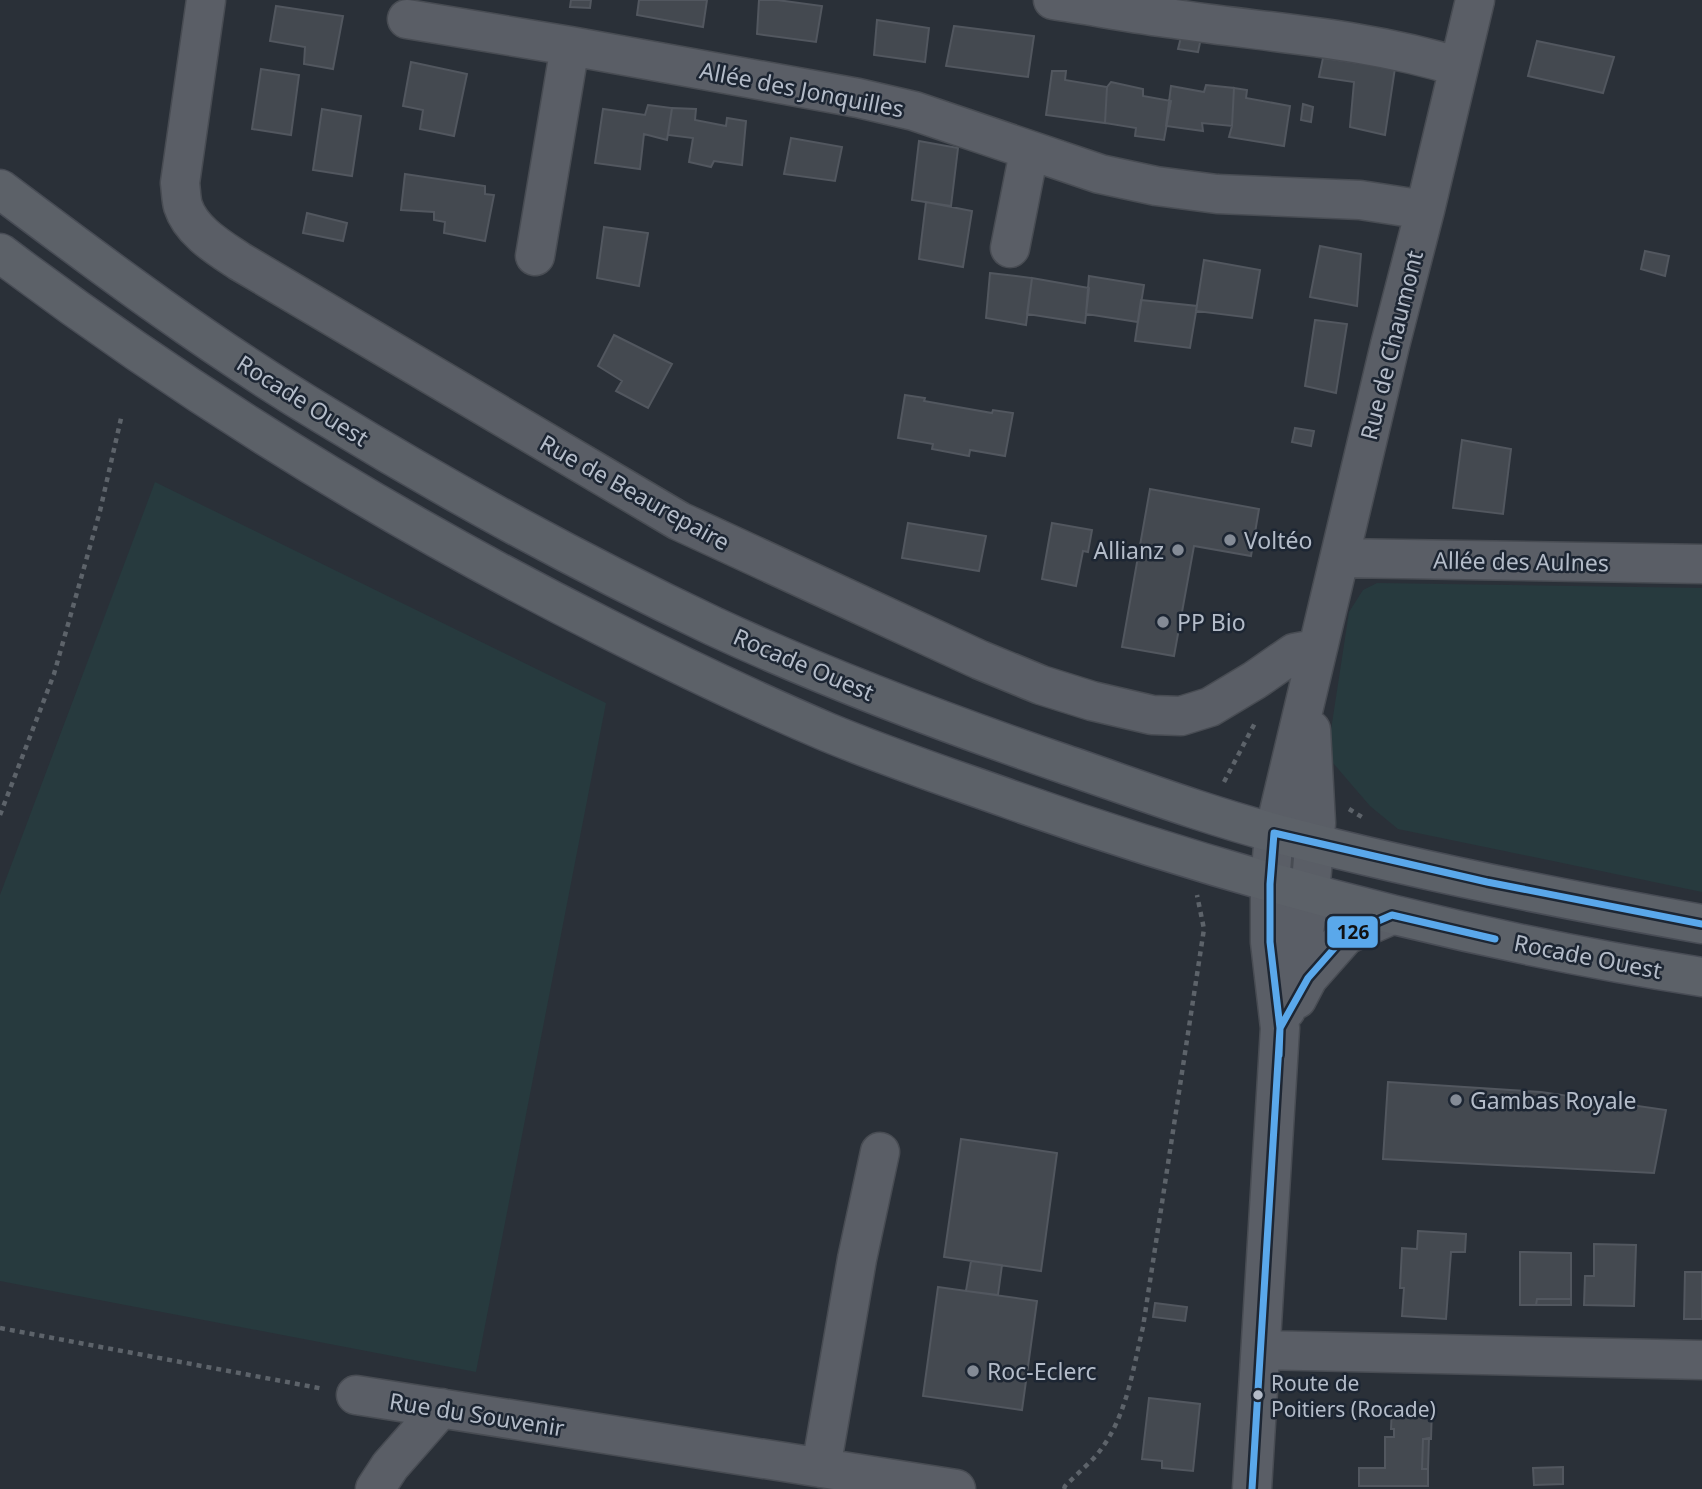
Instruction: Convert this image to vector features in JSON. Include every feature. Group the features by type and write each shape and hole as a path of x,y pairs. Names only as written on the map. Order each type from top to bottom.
{"main road":[{"name":"Rocade Ouest","path":"0,188 83,252 209,341 310,407 560,550 715,626 846,684 1006,744 1274,833 1567,901 1702,924"},
{"name":"Rocade Ouest","path":"0,253 182,382 283,448 414,527 538,594 697,674 827,732 1102,832 1270,884 1391,915 1560,953 1702,977"}],"street":[{"name":"Rue de Beaurepaire","path":"206,0 180,183 183,206 193,224 211,242 239,261 590,470 679,521 798,577 980,660 1092,702 1152,715 1181,716 1210,707 1294,653 1316,649"},
{"path":"1053,0 1257,15 1459,67"},
{"name":"Rue de Chaumont","path":"1252,1489 1280,1028 1270,942 1270,884 1274,833 1316,649 1475,0"},
{"name":"Allée des Jonquilles","path":"407,19 844,95 914,111 1029,152 1100,174 1156,186 1217,194 1360,200 1425,210"},
{"path":"535,256 570,46"},
{"path":"1010,248 1029,152"},
{"name":"Allée des Aulnes","path":"1340,558 1702,564"},
{"name":"Rue de Chaumont","path":"1280,1028 1297,976 1310,894 1316,824 1308,691"},
{"path":"1280,1028 1308,978 1346,934 1391,915"},
{"path":"821,1468 880,1152"},
{"path":"1261,1350 1702,1360"},
{"name":"Rue du Souvenir","path":"356,1395 956,1489"},
{"path":"375,1489 390,1466 442,1408"}],"path":[{"path":"0,814 54,674 100,511 122,414"},
{"path":"1208,812 1260,714"},
{"path":"1064,1489 1094,1458 1116,1425 1128,1392 1143,1327 1203,929 1196,889 1186,876 1191,860"},
{"name":"Rue du Souvenir","path":"0,1328 356,1395"}],"green space":[{"path":"155,482 606,703 476,1372 0,1281 0,895"},
{"path":"1377,583 1702,588 1702,892 1398,829 1370,806 1327,756 1349,612 1363,590"}],"building":[{"path":"571,0 591,0 590,8 570,7"},
{"path":"639,0 707,0 703,27 637,15"},
{"path":"759,0 822,6 816,42 757,34"},
{"path":"276,6 343,16 333,69 304,64 305,47 270,41"},
{"path":"877,20 929,28 925,62 874,55"},
{"path":"954,26 1034,36 1028,77 946,66"},
{"path":"1181,37 1201,38 1198,52 1178,49"},
{"path":"1537,41 1614,57 1603,93 1528,76"},
{"path":"1323,58 1395,68 1385,135 1350,127 1354,82 1319,77"},
{"path":"411,62 467,74 454,136 420,129 423,110 403,106"},
{"path":"261,69 299,75 291,135 252,129"},
{"path":"1052,71 1066,71 1065,80 1107,87 1105,123 1046,115"},
{"path":"1111,82 1143,89 1143,96 1171,101 1164,140 1135,136 1136,128 1105,123 1107,87"},
{"path":"1206,85 1234,88 1232,126 1202,123 1203,131 1166,126 1171,86 1204,92"},
{"path":"1234,88 1247,90 1246,98 1290,106 1284,146 1229,137"},
{"path":"1303,104 1313,107 1311,122 1301,120"},
{"path":"648,105 672,108 667,140 644,134 640,169 595,163 603,109 645,115"},
{"path":"672,108 696,109 695,120 726,126 727,118 746,121 742,165 714,161 711,167 689,162 693,138 668,135"},
{"path":"322,109 361,116 352,176 313,170"},
{"path":"791,138 842,147 835,181 784,174"},
{"path":"919,141 958,148 951,206 912,200"},
{"path":"405,174 485,186 485,194 494,195 485,241 444,233 445,222 434,220 434,212 401,210"},
{"path":"926,202 972,211 963,267 919,259"},
{"path":"307,213 347,223 343,241 303,233"},
{"path":"604,227 648,233 639,286 597,278"},
{"path":"1320,246 1361,254 1357,306 1310,297"},
{"path":"1645,251 1669,256 1665,276 1641,269"},
{"path":"1204,260 1260,270 1252,318 1196,311"},
{"path":"990,273 1032,278 1026,325 986,318"},
{"path":"1089,276 1144,285 1138,322 1086,314"},
{"path":"1032,278 1089,288 1085,323 1027,314"},
{"path":"1141,300 1197,306 1190,348 1135,341"},
{"path":"1315,320 1347,324 1336,393 1305,386"},
{"path":"614,335 672,364 648,408 616,391 622,381 598,366"},
{"path":"905,395 992,413 993,410 1013,413 1005,456 970,450 969,456 932,449 933,444 898,438"},
{"path":"1295,428 1314,431 1311,446 1292,442"},
{"path":"1462,440 1511,449 1503,514 1453,508"},
{"path":"1150,489 1259,509 1251,556 1194,546 1174,656 1122,647"},
{"path":"908,523 986,536 979,571 902,558"},
{"path":"1052,523 1092,530 1088,552 1083,551 1076,586 1042,579"},
{"path":"1388,1082 1541,1092 1666,1110 1654,1173 1383,1159"},
{"path":"961,1139 1057,1153 1041,1271 944,1257"},
{"path":"1418,1231 1466,1234 1465,1252 1451,1252 1446,1319 1402,1316 1402,1248 1417,1249"},
{"path":"1594,1244 1636,1245 1634,1306 1584,1305 1585,1276 1594,1276"},
{"path":"1520,1252 1571,1253 1571,1299 1537,1299 1536,1305 1520,1305"},
{"path":"971,1261 1002,1265 998,1295 966,1291"},
{"path":"1685,1272 1702,1272 1702,1319 1684,1319"},
{"path":"938,1287 1037,1301 1022,1410 923,1396"},
{"path":"1537,1299 1571,1299 1571,1305 1536,1305"},
{"path":"1155,1303 1187,1307 1185,1321 1153,1317"},
{"path":"1149,1398 1200,1404 1193,1471 1162,1468 1162,1461 1142,1459"},
{"path":"1392,1406 1432,1407 1431,1439 1423,1439 1422,1469 1428,1469 1428,1486 1359,1486 1359,1468 1385,1468 1385,1437 1394,1437 1394,1429 1391,1429"},
{"path":"1429,1438 1428,1469 1422,1469 1423,1439"},
{"path":"1563,1467 1563,1484 1534,1485 1533,1468"}],"transit line":[{"name":"126","path":"1252,1489 1280,1028 1270,942 1270,884 1274,833 1487,882 1702,924"},
{"name":"126","path":"1279,1055 1280,1028 1308,978 1346,935 1392,915 1495,939"}],"place":[{"name":"Voltéo","path":"1230,540"},
{"name":"Allianz","path":"1178,550"},
{"name":"PP Bio","path":"1163,622"},
{"name":"Gambas Royale","path":"1456,1100"},
{"name":"Roc-Eclerc","path":"973,1371"},
{"name":"Route de Poitiers (Rocade)","path":"1258,1395"}]}
